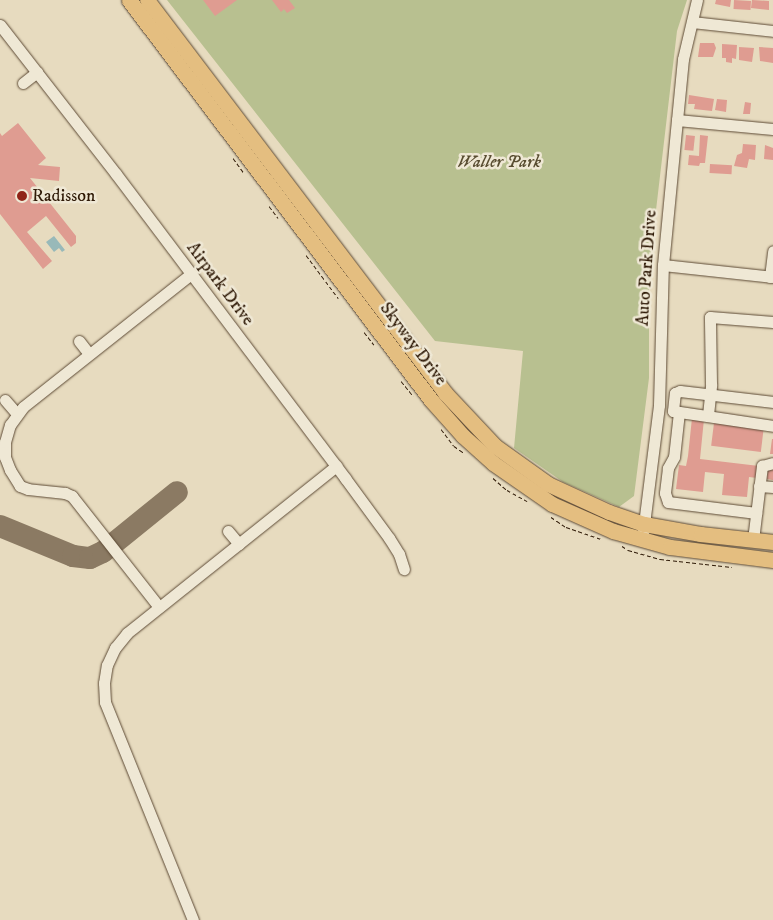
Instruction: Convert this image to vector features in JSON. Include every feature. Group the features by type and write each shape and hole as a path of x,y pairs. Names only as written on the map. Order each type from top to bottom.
{"main road":[{"name":"Skyway Drive","path":"129,0 431,400 463,436 508,475 552,504 613,531 679,548 773,560"},
{"name":"Skyway Drive","path":"147,0 426,369 469,420 495,446 548,484 587,503 644,524 701,534 773,542"}],"street":[{"name":"Auto Park Drive","path":"642,539 659,410 663,266 683,59 697,0"},
{"path":"692,22 773,30"},
{"name":"Airpark Drive","path":"0,25 336,466 389,538 399,554 404,569"},
{"path":"23,83 37,72"},
{"path":"677,120 773,130"},
{"path":"663,266 772,277 773,251"},
{"path":"159,607 72,496 65,493 28,489 20,486 13,477 5,457 5,442 10,425 17,414 89,354 191,274"},
{"path":"708,415 710,394 710,317 773,322"},
{"path":"80,341 89,354"},
{"path":"756,513 668,502 665,493 668,468 674,457 675,396 678,392 773,402"},
{"path":"5,400 17,414"},
{"path":"659,410 708,415 720,420 773,426"},
{"path":"654,455 674,457"},
{"path":"752,540 762,466 773,463"},
{"path":"193,920 105,702 104,683 107,665 115,648 128,633 336,466"},
{"path":"759,486 773,487"},
{"path":"228,531 239,544"}],"green space":[{"name":"Waller Park","path":"167,0 687,0 677,31 649,270 649,378 634,496 619,507 563,482 514,448 523,351 435,341"}],"water":[{"path":"54,236 65,250 62,252 59,248 54,252 46,242"}],"building":[{"path":"203,0 237,0 215,16"},
{"path":"272,0 289,0 295,8 287,13 284,9 281,12"},
{"path":"716,0 731,0 730,7 715,4"},
{"path":"734,0 751,1 751,10 734,9"},
{"path":"752,0 769,1 769,10 751,8"},
{"path":"700,43 714,43 716,48 713,57 698,57"},
{"path":"722,44 737,45 736,59 732,58 732,63 726,62 726,58 722,58"},
{"path":"739,47 754,48 752,62 739,60"},
{"path":"759,47 773,48 773,63 760,61"},
{"path":"689,95 714,99 712,111 694,109 695,104 688,104"},
{"path":"717,99 727,100 726,112 715,110"},
{"path":"745,102 751,103 750,114 743,114"},
{"name":"Radisson","path":"18,123 46,158 38,165 60,167 59,181 30,178 76,236 76,243 71,247 46,216 27,232 52,261 43,269 0,214 0,133 2,136"},
{"path":"686,135 695,136 693,151 684,150"},
{"path":"700,135 708,136 705,163 700,163 699,166 688,165 689,155 699,156"},
{"path":"743,144 756,145 755,160 749,159 747,168 734,166 737,155 742,153"},
{"path":"765,145 773,148 773,160 764,159"},
{"path":"710,164 732,165 731,174 710,173"},
{"path":"692,418 704,419 700,459 759,466 757,478 749,477 747,497 722,495 724,474 705,472 703,492 676,489 679,465 686,466"},
{"path":"714,423 764,429 761,452 711,446"},
{"path":"772,439 773,454 770,454"},
{"path":"768,467 773,468 773,480 767,479"}],"taxiway":[{"path":"0,526 73,556 90,558 103,552 177,492"}],"place":[{"name":"Radisson","path":"22,196"}]}
